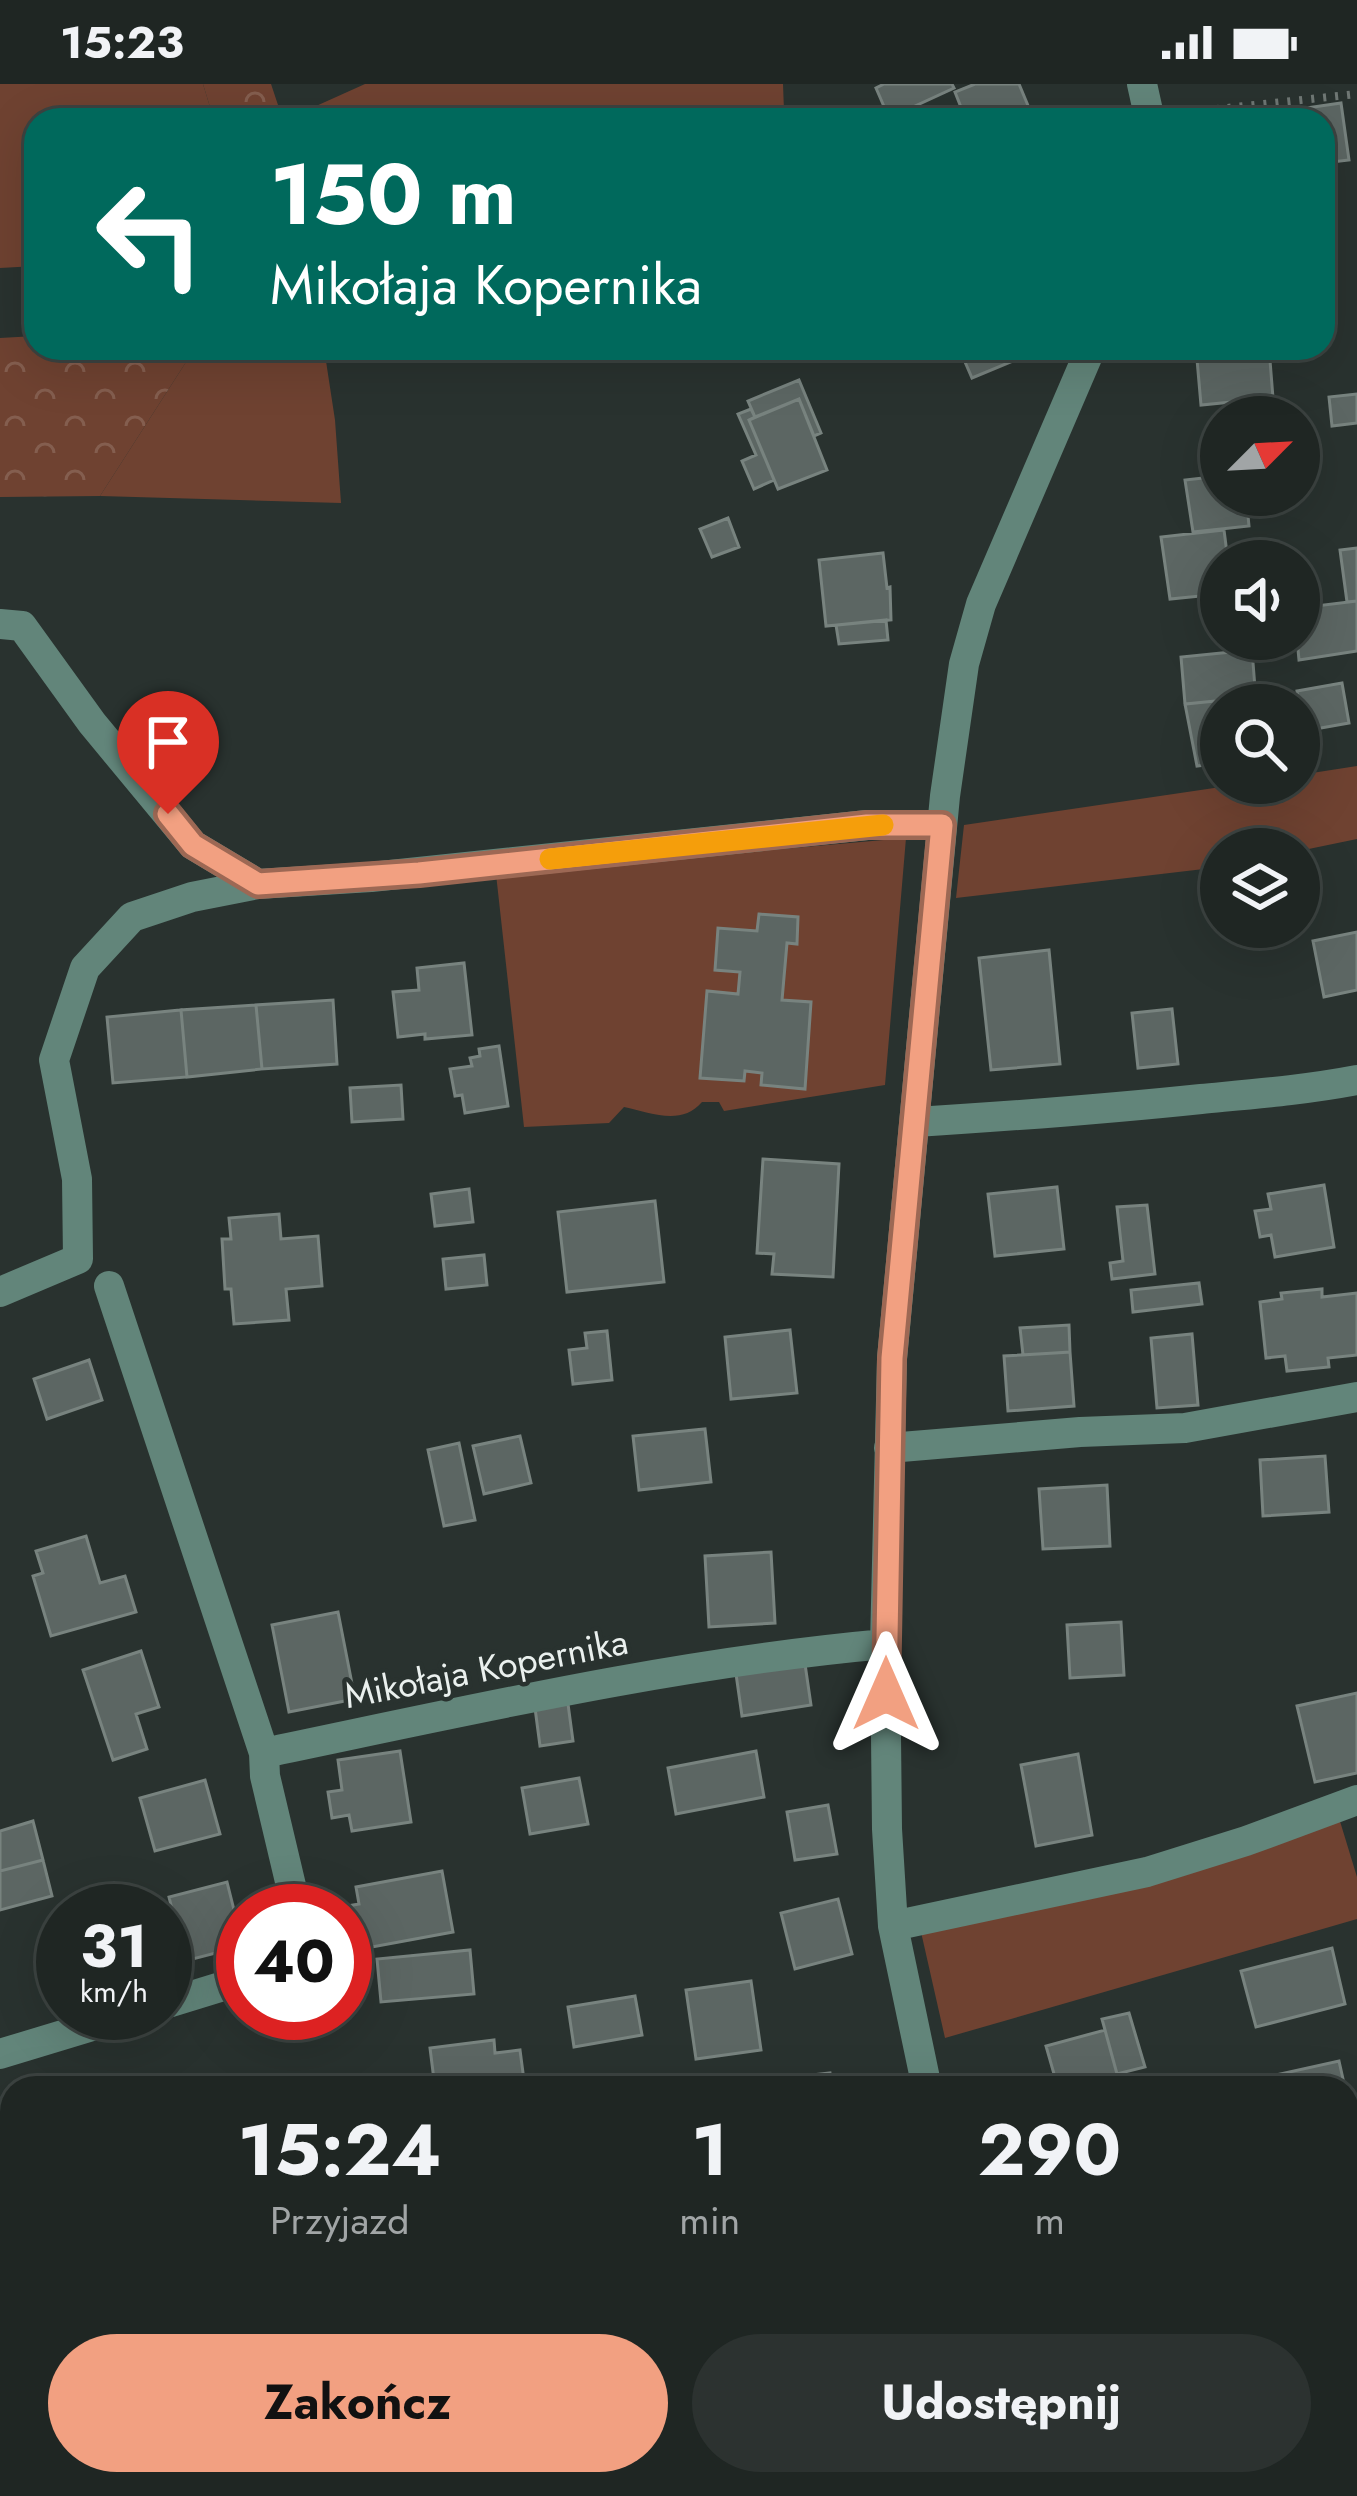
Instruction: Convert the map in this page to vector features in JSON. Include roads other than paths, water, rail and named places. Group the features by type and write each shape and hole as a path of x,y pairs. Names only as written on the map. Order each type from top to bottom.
{"street":[{"path":"924,2076 892,1926 885,1643 892,1358 942,825 964,664 981,604 1086,360"},
{"path":"0,624 22,626 92,723 193,845 258,884"},
{"path":"0,1292 78,1259 77,1179 54,1060 85,968 132,917 192,897 258,884 395,875 867,825 942,825"},
{"path":"916,1122 1141,1106 1357,1080"},
{"path":"109,1286 264,1753 265,1776 291,1884"},
{"path":"889,1448 1184,1428 1357,1397"},
{"name":"Mikołaja Kopernika","path":"264,1753 615,1680 885,1643"},
{"path":"892,1926 1147,1872 1357,1800"},
{"path":"0,2054 46,2040"}]}
